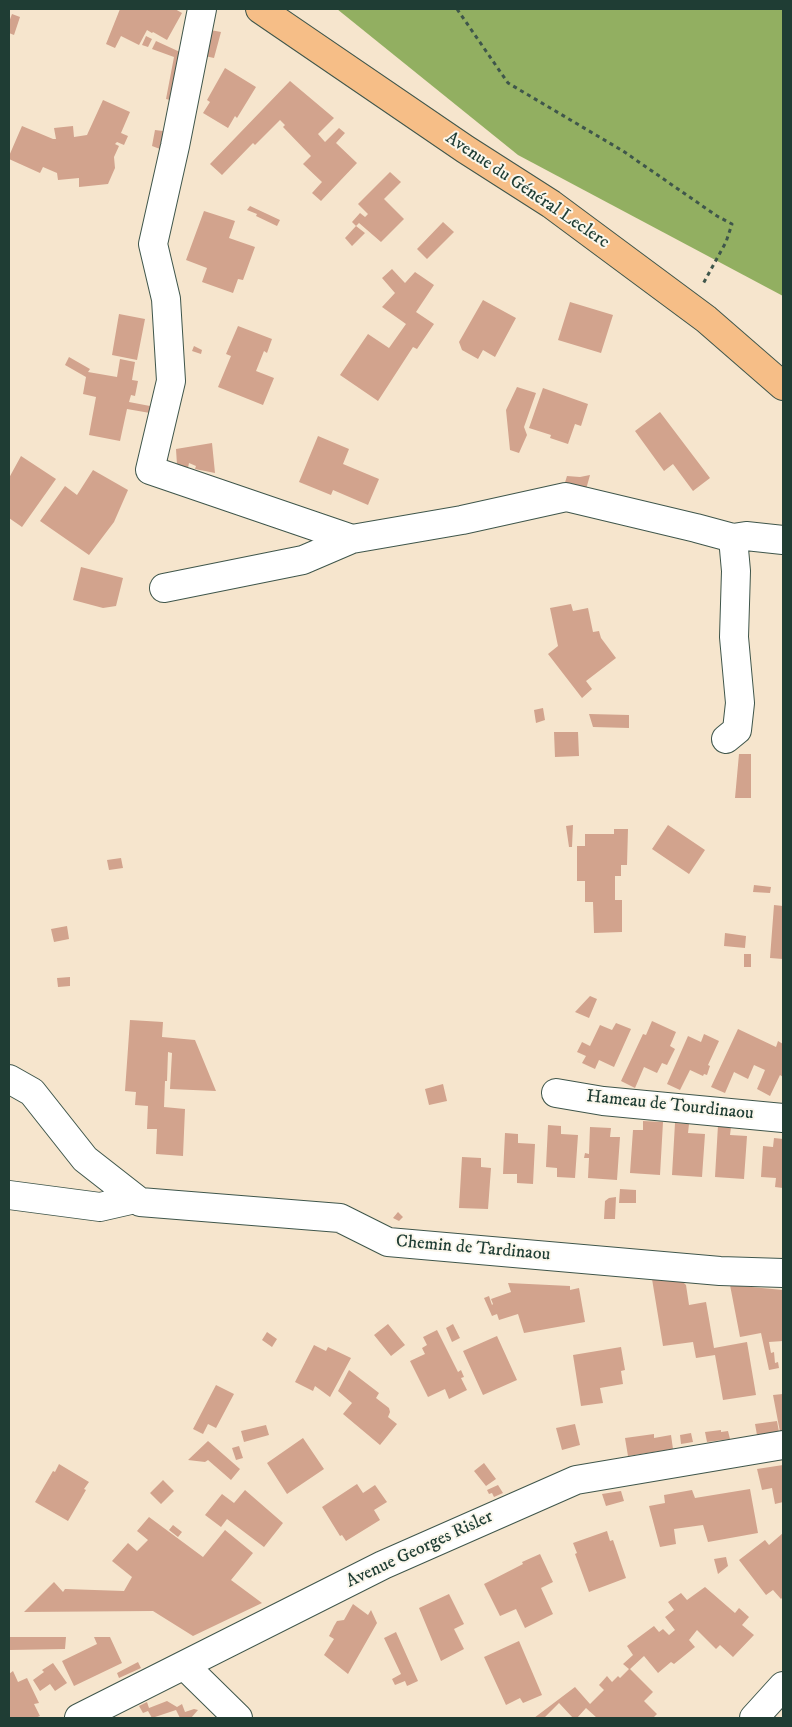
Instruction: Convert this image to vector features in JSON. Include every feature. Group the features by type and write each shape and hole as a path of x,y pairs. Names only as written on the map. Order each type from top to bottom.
{"main road":[{"name":"Avenue du Général Leclerc","path":"260,9 466,149 551,204 706,319 783,386"}],"street":[{"path":"202,9 175,146 153,244 166,299 171,380 150,470 352,539"},
{"path":"164,588 304,560 352,539 462,520 566,497 733,538 746,536 783,540"},
{"path":"726,739 737,730 740,703 734,638 736,572 733,538"},
{"name":"Chemin de Tardinaou","path":"9,1080 32,1092 85,1160 140,1202 340,1218 388,1242 720,1271 783,1273"},
{"name":"Hameau de Tourdinaou","path":"556,1093 603,1101 783,1118"},
{"path":"9,1196 100,1207 135,1199"},
{"name":"Avenue Georges Risler","path":"79,1718 185,1666 383,1564 576,1480 783,1445"},
{"path":"185,1666 238,1718"},
{"path":"754,1718 783,1686"}],"path":[{"path":"457,9 508,83 623,152 717,216 732,224 726,242 690,308"}],"green space":[{"path":"337,9 783,9 783,296 518,155"}],"building":[{"path":"120,9 175,9 182,13 167,40 147,30 139,45 121,36 115,48 106,44"},
{"path":"12,14 20,17 14,35 9,33 9,22"},
{"path":"205,29 221,32 214,58 200,55"},
{"path":"146,36 152,39 148,47 142,45"},
{"path":"156,41 180,52 170,100 166,99 174,57 152,49"},
{"path":"225,68 256,87 237,118 235,116 228,128 203,113 210,102 207,100"},
{"path":"290,81 334,118 318,134 325,142 339,128 345,133 336,143 357,163 321,201 312,193 322,182 303,164 311,156 283,127 285,125 280,120 255,145 253,143 222,175 210,164"},
{"path":"103,100 130,112 121,133 128,136 124,145 117,142 115,144 119,146 114,157 115,168 108,184 79,187 79,178 58,180 57,173 43,167 40,173 9,159 22,126 53,139 56,139 54,128 73,126 74,137 87,135"},
{"path":"155,130 163,131 160,149 152,146"},
{"path":"390,172 401,182 384,199 404,219 381,242 359,223 356,226 352,222 360,213 365,217 368,214 358,204"},
{"path":"250,206 280,220 277,226 247,210"},
{"path":"204,211 235,221 229,238 255,247 243,280 238,279 233,293 202,282 207,268 186,260"},
{"path":"443,222 454,232 427,259 417,249"},
{"path":"356,226 365,233 352,246 345,238"},
{"path":"392,269 405,283 415,272 434,285 416,312 434,324 417,349 413,347 378,401 340,375 368,334 389,348 406,324 382,307 395,293 382,278"},
{"path":"483,300 516,318 495,357 483,350 478,359 462,350 459,342"},
{"path":"570,302 613,315 601,353 558,340"},
{"path":"119,314 145,319 137,360 112,355"},
{"path":"238,326 272,339 267,353 264,351 256,371 274,378 263,405 218,387 231,356 226,354"},
{"path":"194,346 202,350 201,354 192,351"},
{"path":"69,357 90,369 88,372 117,377 120,359 135,362 132,380 138,381 135,396 131,395 129,402 150,406 150,413 127,409 120,441 89,435 96,397 83,394 86,377 65,365"},
{"path":"517,387 536,393 524,427 527,435 519,453 510,450 506,410"},
{"path":"543,388 588,404 581,426 575,424 568,444 550,438 551,435 529,428"},
{"path":"660,412 710,478 693,491 673,464 664,471 635,431"},
{"path":"318,436 349,449 343,464 379,479 368,505 333,490 331,495 299,482"},
{"path":"212,443 215,473 195,469 196,466 189,463 188,468 177,465 176,449"},
{"path":"21,456 56,479 22,527 9,518 9,478"},
{"path":"93,470 128,490 114,522 89,555 40,521 65,486 77,495"},
{"path":"590,475 585,493 563,489 567,476 580,477"},
{"path":"81,567 123,578 116,606 103,608 73,600"},
{"path":"571,604 573,611 588,608 593,632 599,631 601,638 616,658 586,681 592,689 582,698 548,654 558,646 550,608"},
{"path":"543,708 545,720 536,723 534,710"},
{"path":"589,714 629,715 629,728 593,727"},
{"path":"554,732 578,732 579,756 555,757"},
{"path":"739,754 751,754 751,798 735,798"},
{"path":"573,825 572,847 569,847 566,826"},
{"path":"668,825 705,850 689,874 652,849"},
{"path":"614,829 628,829 627,865 621,865 621,876 615,876 615,900 622,900 622,932 594,933 593,902 585,902 585,881 577,881 577,846 585,846 585,834 614,834"},
{"path":"121,858 123,868 109,870 107,860"},
{"path":"754,885 771,887 770,893 753,892"},
{"path":"774,905 783,906 783,959 770,958"},
{"path":"67,926 69,939 54,942 51,929"},
{"path":"725,933 746,936 745,948 724,946"},
{"path":"744,954 751,954 751,967 744,967"},
{"path":"70,977 70,986 58,987 57,978"},
{"path":"590,996 597,999 589,1018 575,1012"},
{"path":"130,1020 163,1022 162,1037 195,1040 216,1091 170,1089 172,1053 168,1052 164,1107 185,1109 183,1156 156,1154 157,1129 147,1129 148,1106 135,1105 136,1092 125,1091"},
{"path":"652,1021 676,1032 670,1046 675,1049 667,1065 662,1063 657,1073 644,1067 635,1088 621,1081 643,1034 646,1035"},
{"path":"616,1023 631,1029 614,1067 599,1060 595,1069 582,1063 586,1056 577,1052 582,1042 590,1046 600,1025 612,1030"},
{"path":"738,1029 776,1047 778,1041 783,1044 783,1077 780,1075 770,1096 757,1089 765,1070 754,1065 748,1079 734,1072 725,1093 711,1087"},
{"path":"704,1034 719,1041 708,1065 710,1066 707,1075 704,1074 703,1076 690,1070 680,1090 667,1084 688,1036 701,1042"},
{"path":"443,1084 447,1101 429,1105 425,1089"},
{"path":"643,1121 663,1122 660,1175 630,1173 633,1130 643,1130"},
{"path":"675,1123 689,1124 688,1133 705,1134 702,1177 672,1175"},
{"path":"548,1125 561,1126 561,1134 578,1135 575,1178 557,1177 557,1168 546,1167"},
{"path":"718,1125 731,1127 730,1135 747,1136 744,1179 715,1177"},
{"path":"590,1127 611,1128 610,1137 620,1137 617,1180 588,1178 589,1158 584,1158 585,1153 589,1154"},
{"path":"505,1133 518,1134 518,1143 535,1144 533,1184 517,1183 517,1174 503,1174"},
{"path":"774,1138 783,1139 783,1188 775,1187 776,1178 761,1177 763,1146 773,1147"},
{"path":"462,1157 481,1158 481,1167 491,1168 488,1209 459,1208"},
{"path":"620,1189 636,1190 636,1203 619,1203"},
{"path":"616,1197 615,1219 604,1219 605,1201"},
{"path":"398,1212 403,1217 399,1221 393,1218"},
{"path":"652,1279 683,1282 686,1285 689,1305 706,1302 714,1348 747,1342 756,1395 723,1400 715,1355 696,1358 693,1342 663,1346"},
{"path":"508,1283 570,1286 570,1290 579,1288 585,1322 524,1333 518,1314 499,1320 497,1314 492,1316 484,1298 489,1296 492,1305 491,1299 511,1292"},
{"path":"730,1285 783,1290 783,1341 769,1342 771,1353 774,1352 775,1363 778,1362 779,1368 769,1370 761,1333 740,1337"},
{"path":"388,1324 405,1345 391,1356 374,1335"},
{"path":"453,1324 460,1338 452,1342 446,1328"},
{"path":"437,1330 458,1372 461,1370 464,1377 461,1378 467,1390 449,1399 445,1389 428,1397 410,1361 425,1354 422,1348 427,1345 423,1337"},
{"path":"267,1332 277,1339 272,1347 262,1340"},
{"path":"497,1336 517,1380 483,1395 463,1351"},
{"path":"314,1345 326,1351 328,1347 351,1358 330,1397 315,1386 313,1391 295,1382"},
{"path":"621,1347 625,1370 621,1371 623,1384 600,1388 603,1403 581,1406 573,1355"},
{"path":"349,1370 379,1393 376,1398 389,1408 388,1417 397,1424 380,1445 343,1414 352,1403 338,1391"},
{"path":"216,1385 234,1394 216,1428 208,1424 203,1434 193,1429"},
{"path":"783,1394 783,1431 780,1432 773,1395"},
{"path":"777,1421 779,1432 757,1435 755,1424"},
{"path":"575,1424 580,1445 562,1450 556,1428"},
{"path":"266,1425 269,1435 244,1442 241,1431"},
{"path":"721,1430 721,1432 728,1431 730,1439 707,1442 705,1432"},
{"path":"691,1433 693,1442 681,1444 680,1435"},
{"path":"654,1434 654,1438 671,1435 673,1449 628,1456 625,1438"},
{"path":"303,1438 324,1469 287,1494 267,1463"},
{"path":"208,1441 240,1469 231,1480 208,1460 205,1462 188,1460"},
{"path":"239,1446 243,1458 236,1460 232,1448"},
{"path":"484,1463 496,1479 486,1486 474,1471"},
{"path":"59,1464 89,1482 68,1521 35,1502"},
{"path":"783,1465 783,1502 775,1504 772,1488 762,1490 757,1469"},
{"path":"163,1480 174,1491 161,1504 150,1493"},
{"path":"357,1484 363,1493 375,1485 387,1502 374,1510 380,1520 346,1541 342,1535 340,1536 322,1507"},
{"path":"498,1485 503,1493 494,1497 492,1493 489,1494 487,1490"},
{"path":"750,1489 758,1533 708,1542 703,1525 674,1529 676,1544 660,1547 649,1506 665,1503 664,1495 692,1490 695,1498"},
{"path":"245,1490 283,1523 264,1547 227,1519 221,1527 205,1515 222,1494 234,1503"},
{"path":"621,1491 624,1501 606,1506 602,1494"},
{"path":"149,1517 203,1557 225,1530 253,1553 231,1580 262,1603 193,1636 153,1611 24,1612 54,1582 63,1592 65,1589 124,1591 132,1577 112,1561 128,1543 137,1551 148,1540 137,1531"},
{"path":"173,1525 182,1532 178,1537 169,1530"},
{"path":"607,1531 610,1541 613,1540 626,1578 589,1592 575,1554 577,1553 573,1543"},
{"path":"783,1533 783,1597 781,1599 773,1590 766,1595 739,1560 765,1540 769,1545"},
{"path":"540,1554 553,1582 541,1588 553,1614 525,1628 516,1609 500,1616 484,1584"},
{"path":"726,1557 728,1566 718,1574 714,1559"},
{"path":"705,1587 735,1613 739,1608 749,1617 742,1625 754,1635 733,1657 720,1645 716,1649 697,1630 689,1640 695,1647 674,1664 671,1662 658,1673 644,1656 630,1669 653,1692 644,1701 657,1714 653,1718 597,1718 586,1708 577,1718 573,1718 559,1703 544,1718 534,1718 575,1687 590,1704 604,1690 599,1685 607,1676 612,1682 618,1676 620,1678 629,1669 623,1664 633,1655 627,1646 654,1626 659,1632 663,1629 669,1635 675,1630 665,1617 674,1610 668,1602 681,1593 687,1600"},
{"path":"449,1594 464,1624 454,1629 464,1649 441,1661 419,1608"},
{"path":"353,1604 368,1615 371,1610 377,1623 348,1674 324,1655 334,1639 329,1636 334,1626 337,1621 344,1620"},
{"path":"396,1632 418,1681 407,1686 405,1681 395,1685 392,1679 401,1674 384,1638"},
{"path":"9,1637 66,1637 65,1649 9,1650"},
{"path":"94,1637 110,1637 122,1663 74,1686 62,1661 97,1644"},
{"path":"519,1641 542,1695 523,1703 520,1698 506,1705 484,1657"},
{"path":"138,1662 141,1668 119,1678 117,1673"},
{"path":"53,1663 67,1683 55,1691 50,1684 40,1691 33,1680 44,1672 42,1670"},
{"path":"13,1671 18,1682 27,1678 39,1703 34,1704 40,1716 35,1718 9,1718 9,1674"},
{"path":"167,1701 177,1707 182,1704 185,1712 194,1709 198,1710 191,1718 180,1718 176,1710 152,1718 148,1711 143,1713 139,1706 147,1702 149,1708"}]}
